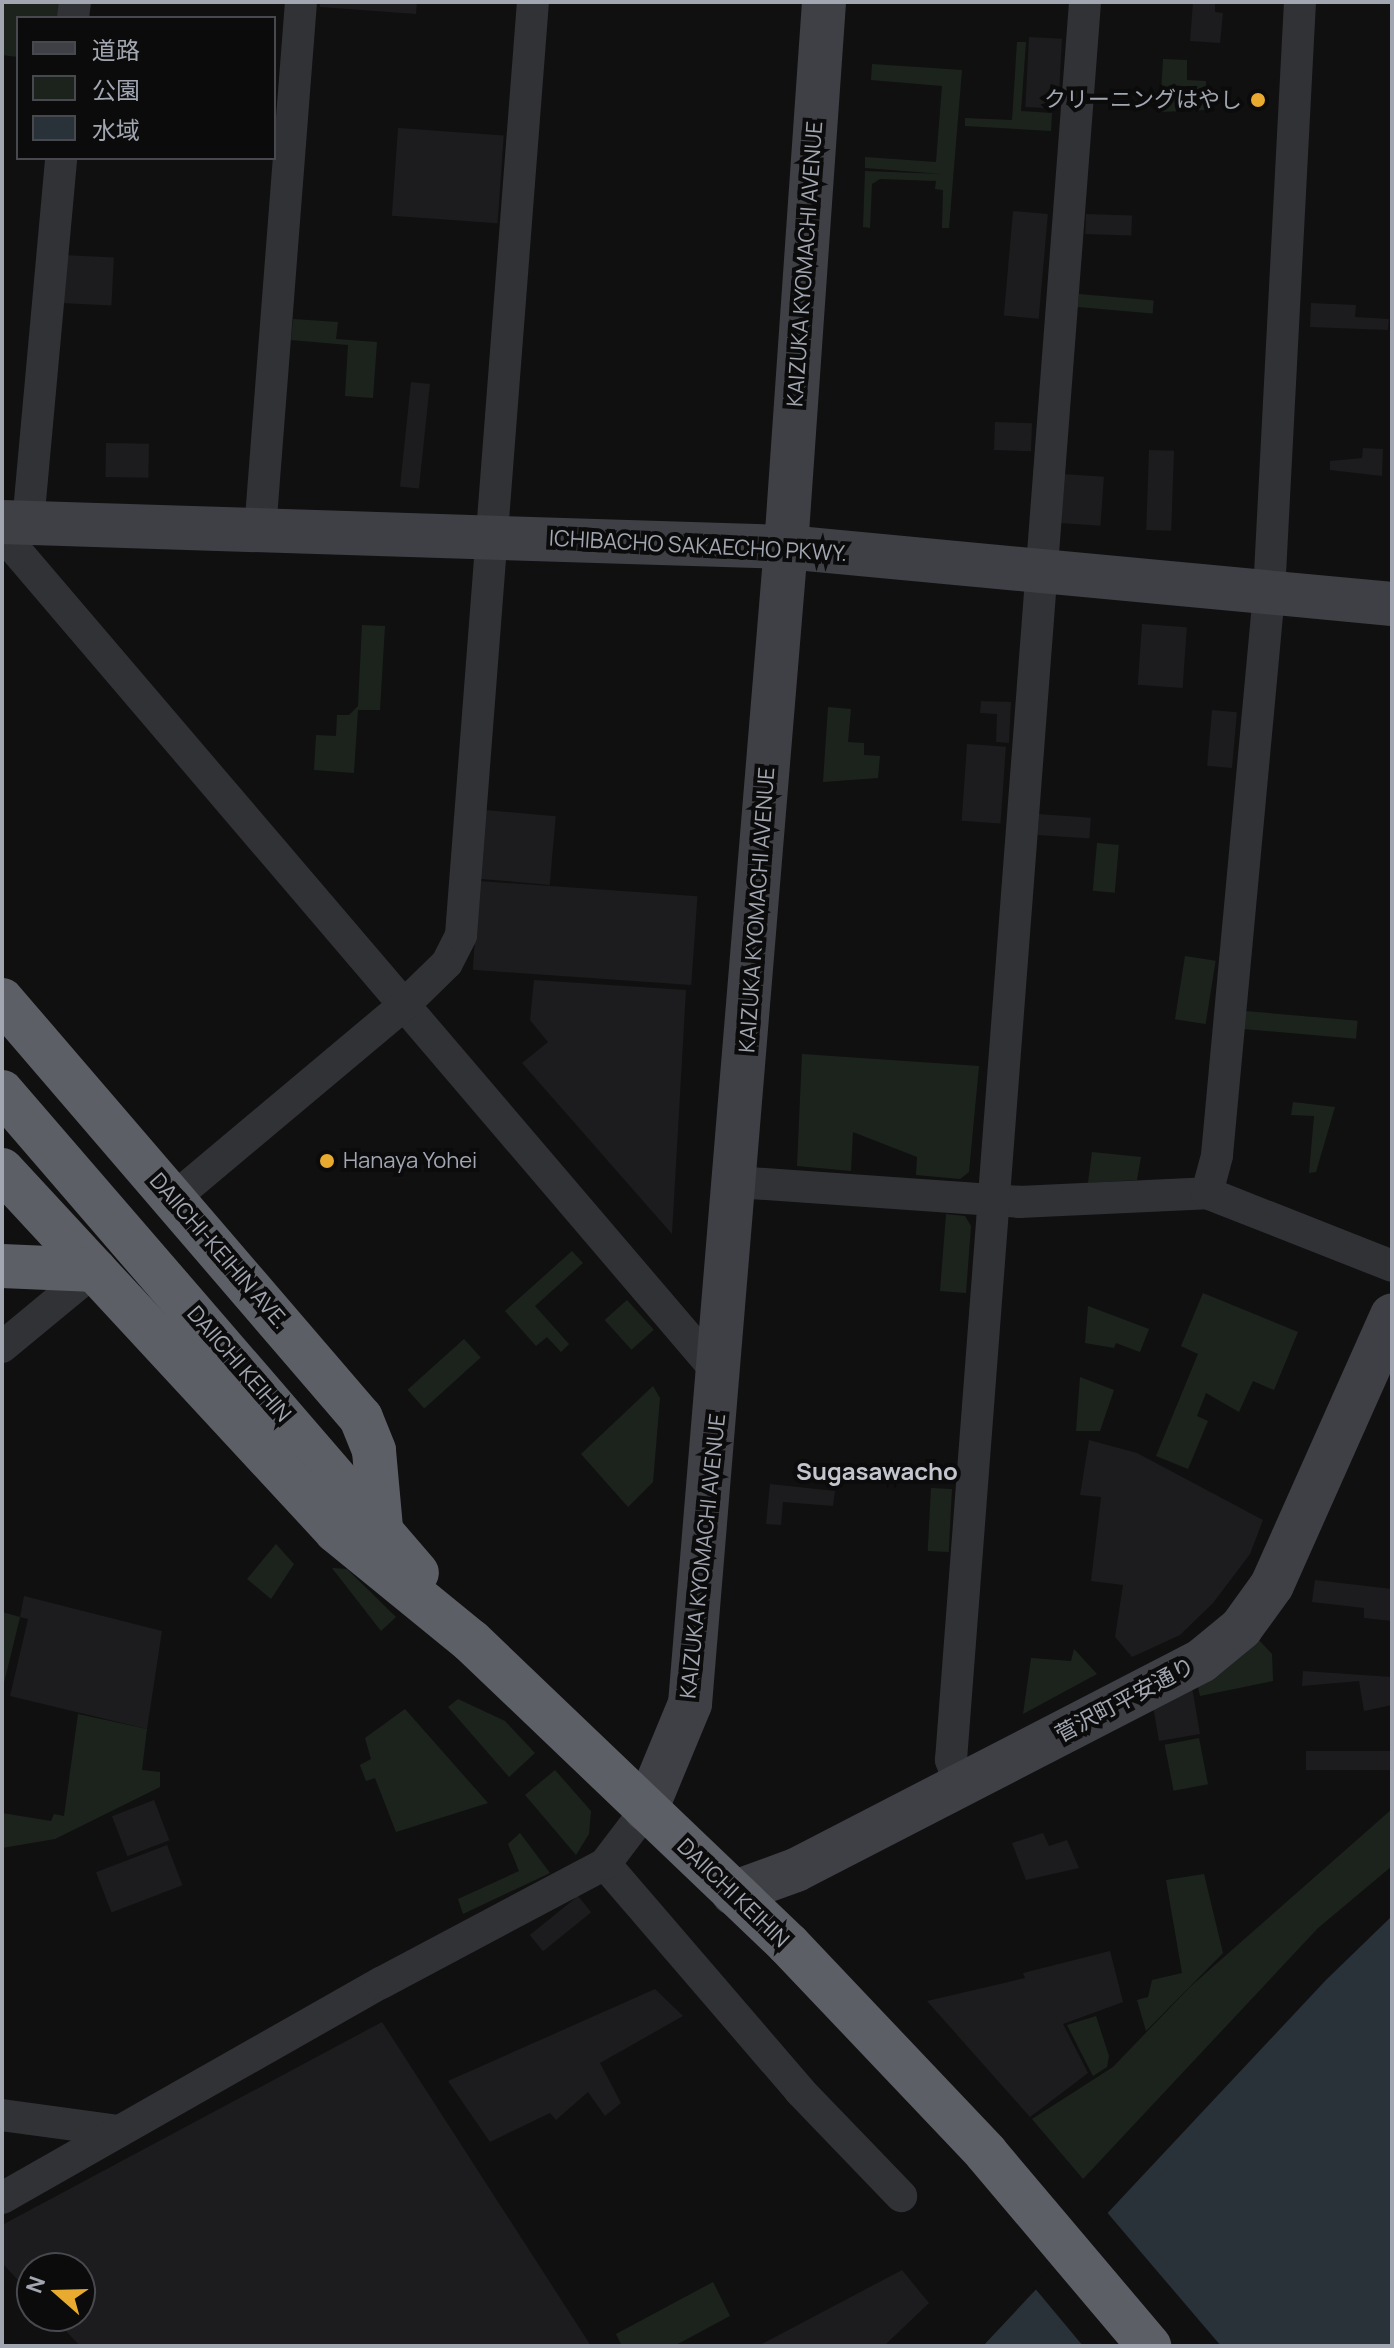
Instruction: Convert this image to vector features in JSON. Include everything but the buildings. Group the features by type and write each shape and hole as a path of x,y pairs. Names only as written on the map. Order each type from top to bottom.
{"highway":[{"name":"DAIICHI-KEIHIN AVE.","path":"2,1000 361,1418 374,1451 381,1528"},
{"name":"DAIICHI KEIHIN","path":"2,1092 381,1528 471,1641"},
{"name":"DAIICHI KEIHIN","path":"2,1170 336,1531 471,1641 733,1893 986,2153 1149,2346"},
{"path":"2,1266 95,1270"}],"street":[{"path":"260,531 301,2"},
{"path":"174,1198 404,1005 447,963 461,935 533,2"},
{"name":"KAIZUKA KYOMACHI AVENUE","path":"646,1810 690,1704 720,1375 786,547 824,2"},
{"path":"960,1786 951,1760 991,1200 1085,2"},
{"path":"1207,1193 1217,1155 1269,593 1300,2"},
{"path":"61,160 11,526 404,1005 720,1375"},
{"name":"ICHIBACHO SAKAECHO PKWY.","path":"11,526 786,547 1392,604"},
{"path":"736,1182 991,1200 1207,1193 1392,1266"},
{"path":"2,1347 95,1270"},
{"name":"菅沢町平安通り","path":"733,1893 796,1870 1201,1661 1241,1628 1272,1585 1392,1315"},
{"path":"2,2198 605,1864 646,1810"},
{"path":"605,1864 800,2091 901,2196"},
{"path":"2,2115 119,2131"}],"shaded area":[{"path":"320,2 417,2 416,14 320,7"},
{"path":"1193,2 1215,2 1215,12 1223,13 1220,43 1190,41"},
{"path":"1029,37 1062,39 1058,109 1025,107"},
{"path":"398,128 504,135 498,223 392,216"},
{"path":"1013,211 1048,214 1039,319 1004,316"},
{"path":"1086,214 1132,216 1131,236 1085,234"},
{"path":"64,255 114,258 111,306 61,303"},
{"path":"1311,303 1356,305 1355,317 1389,319 1388,330 1310,327"},
{"path":"411,382 430,384 419,488 400,486"},
{"path":"995,422 1032,423 1031,451 994,450"},
{"path":"106,443 149,444 148,478 105,477"},
{"path":"1363,448 1383,449 1382,476 1330,470 1330,461 1362,458"},
{"path":"1149,450 1174,451 1171,531 1146,530"},
{"path":"1063,474 1104,477 1100,526 1060,523"},
{"path":"1142,624 1187,627 1183,688 1138,685"},
{"path":"981,701 1011,702 1009,743 996,742 997,714 980,713"},
{"path":"1212,710 1237,712 1232,768 1207,766"},
{"path":"967,744 1006,747 1001,824 962,821"},
{"path":"485,810 556,816 550,885 479,879"},
{"path":"1039,814 1091,818 1089,839 1038,835"},
{"path":"479,881 697,896 691,985 473,970"},
{"path":"534,980 686,990 672,1234 522,1063 548,1042 530,1020"},
{"path":"1089,1440 1137,1453 1263,1520 1250,1554 1213,1603 1180,1635 1132,1657 1115,1637 1123,1585 1091,1581 1101,1497 1080,1495"},
{"path":"770,1484 835,1491 833,1506 783,1502 781,1525 766,1524"},
{"path":"1315,1580 1392,1589 1392,1621 1364,1618 1364,1608 1312,1602"},
{"path":"24,1596 162,1631 147,1729 10,1696 28,1619 20,1617"},
{"path":"1303,1671 1392,1677 1392,1705 1364,1711 1359,1681 1302,1686"},
{"path":"1192,1687 1200,1734 1159,1741 1153,1706"},
{"path":"1306,1751 1392,1751 1392,1770 1306,1770"},
{"path":"154,1800 169,1840 127,1856 112,1816"},
{"path":"1043,1833 1049,1846 1067,1840 1079,1868 1026,1880 1012,1843"},
{"path":"167,1845 182,1885 111,1912 96,1872"},
{"path":"578,1896 591,1912 543,1951 530,1935"},
{"path":"1110,1951 1123,2002 1063,2024 1088,2073 1030,2117 927,2001 1025,1978 1023,1973"},
{"path":"655,1989 683,2016 600,2063 621,2103 605,2116 588,2092 556,2120 550,2113 490,2142 448,2081"},
{"path":"382,2022 591,2346 80,2346 67,2332 96,2332 96,2252 16,2252 16,2278 2,2263 2,2225"},
{"path":"902,2270 929,2303 884,2346 758,2346"}],"green space":[{"path":"2,2 62,2 61,16 16,16 16,57 2,55"},
{"path":"1017,42 1026,42 1021,111 1052,113 1051,131 965,126 965,118 1012,120"},
{"path":"1163,59 1187,60 1187,80 1206,81 1205,110 1160,112"},
{"path":"872,64 962,70 949,228 942,228 943,190 935,189 936,181 880,179 872,184 870,228 863,227 865,171 942,174 865,168 865,157 936,162 942,86 871,80"},
{"path":"1079,294 1154,301 1153,313 1078,307"},
{"path":"293,319 338,322 336,339 377,342 373,398 345,396 348,345 291,340"},
{"path":"362,625 385,626 380,710 358,710 354,773 314,770 316,735 336,736 337,715 349,715 358,706"},
{"path":"828,707 851,709 848,742 864,743 864,755 880,756 878,778 823,782"},
{"path":"1097,843 1119,845 1115,893 1093,891"},
{"path":"1185,956 1216,961 1206,1024 1175,1019"},
{"path":"1245,1011 1358,1021 1356,1039 1243,1029"},
{"path":"802,1054 979,1066 969,1172 960,1179 916,1175 917,1157 853,1132 851,1171 797,1166"},
{"path":"1293,1102 1335,1107 1316,1172 1309,1173 1314,1116 1291,1115"},
{"path":"1092,1152 1141,1157 1137,1180 1088,1183"},
{"path":"946,1214 965,1216 971,1226 966,1293 940,1291"},
{"path":"572,1251 583,1263 535,1306 569,1344 561,1352 547,1337 536,1346 505,1311"},
{"path":"1203,1293 1298,1332 1274,1390 1253,1381 1239,1412 1206,1393 1197,1416 1208,1421 1188,1469 1156,1456 1198,1354 1181,1346"},
{"path":"627,1300 654,1330 631,1350 605,1320"},
{"path":"1088,1306 1149,1329 1140,1352 1116,1343 1114,1348 1085,1343"},
{"path":"464,1339 481,1358 424,1408 408,1390"},
{"path":"1080,1377 1114,1390 1100,1431 1076,1431"},
{"path":"653,1386 660,1398 653,1482 628,1507 581,1454"},
{"path":"931,1488 952,1489 949,1552 928,1551"},
{"path":"276,1544 294,1564 271,1599 247,1579"},
{"path":"332,1568 347,1569 396,1617 381,1631"},
{"path":"2,1612 20,1617 2,1691"},
{"path":"1258,1639 1272,1654 1273,1681 1200,1696 1198,1687"},
{"path":"1074,1649 1097,1674 1023,1714 1031,1658 1071,1661"},
{"path":"458,1699 505,1721 535,1753 509,1777 448,1707"},
{"path":"405,1709 488,1803 396,1832 375,1778 366,1781 360,1765 371,1759 365,1738"},
{"path":"78,1714 147,1729 142,1770 160,1772 160,1787 55,1839 2,1848 2,1813 51,1821 54,1814 64,1816"},
{"path":"1199,1738 1208,1784 1174,1791 1165,1745"},
{"path":"555,1770 591,1811 589,1834 576,1855 525,1795"},
{"path":"1392,1809 1392,1866 1318,1928 1083,2179 1032,2119 1113,2067 1190,1987"},
{"path":"520,1833 550,1873 463,1914 458,1899 519,1871 508,1844"},
{"path":"1204,1874 1223,1953 1146,2031 1137,2000 1148,1997 1152,1980 1182,1973 1166,1880"},
{"path":"1096,2016 1109,2056 1107,2067 1093,2076 1067,2025"},
{"path":"713,2282 730,2316 674,2346 622,2346 616,2334"}],"water":[{"path":"1392,1916 1392,2346 983,2346 1326,1980"}],"pier":[{"path":"1105,2210 1221,2346 1083,2346 1033,2286"}],"place":[{"name":"クリーニングはやし","path":"1258,100"},
{"name":"Hanaya Yohei","path":"327,1161"}],"district":[{"name":"Sugasawacho","path":"877,1471"}]}
